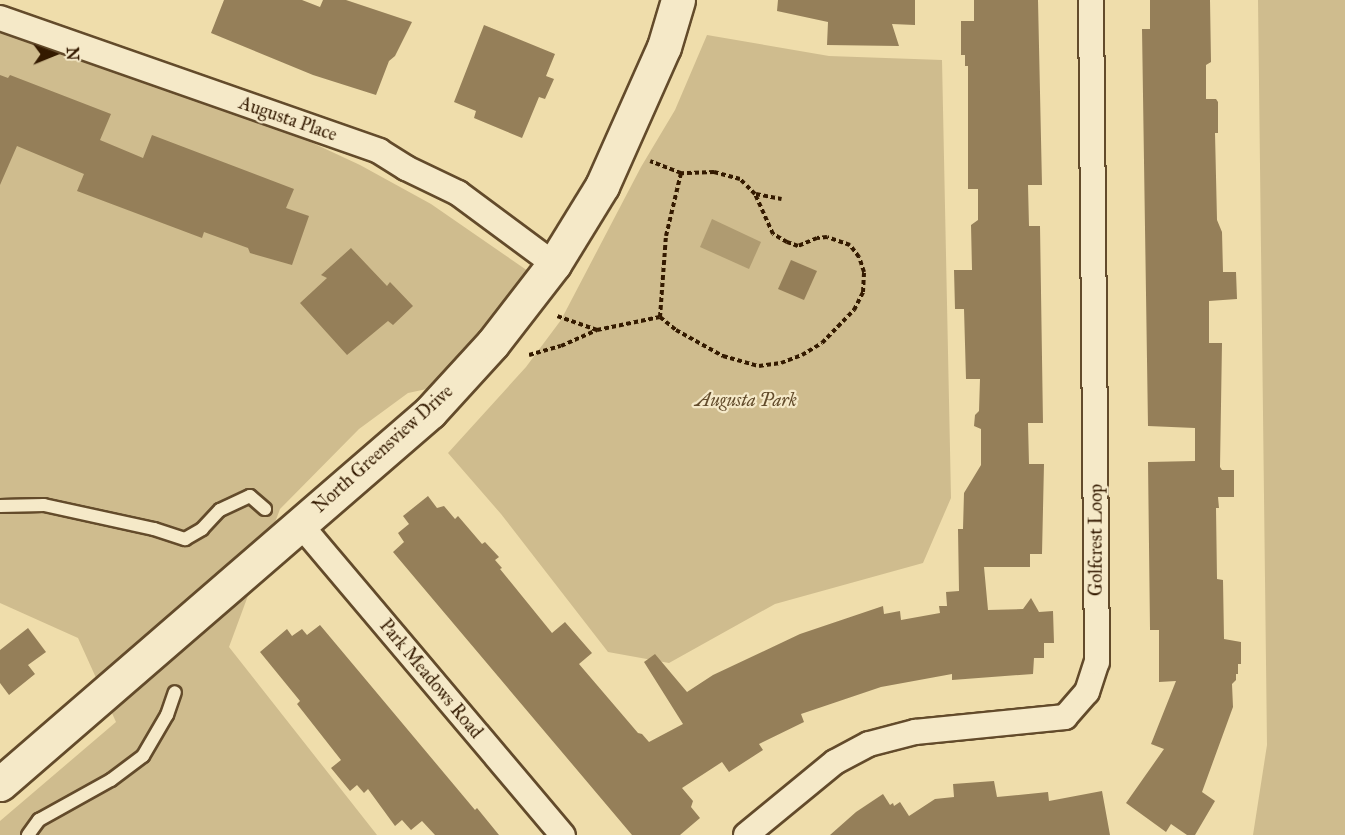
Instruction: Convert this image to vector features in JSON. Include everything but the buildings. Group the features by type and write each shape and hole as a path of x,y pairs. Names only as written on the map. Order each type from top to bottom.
{"street":[{"name":"North Greensview Drive","path":"0,784 430,411 493,344 554,264 602,186 664,47 678,0"},
{"name":"Golfcrest Loop","path":"746,835 835,762 869,744 915,732 1065,717 1087,692 1097,662 1091,0"},
{"name":"Augusta Place","path":"0,18 379,152 458,193 554,264"},
{"name":"Park Meadows Road","path":"299,524 563,835"}],"lane":[{"path":"0,506 44,505 154,529 185,539 202,529 220,510 250,496 265,508"},
{"path":"28,835 39,820 111,780 143,756 167,715 175,692"}],"path":[{"path":"529,355 561,346 597,330 660,317 703,347 742,363 759,366 781,363 802,356 822,343 854,310 863,292 864,272 859,257 850,245 827,237 798,246 787,242 773,234 755,194 740,179 728,175 681,173 650,161"},
{"path":"660,317 666,236 681,173"},
{"path":"755,194 782,198"},
{"path":"557,315 597,330"}],"green space":[{"path":"1258,0 1345,0 1345,835 1253,835 1267,745"},
{"path":"0,20 302,138 360,165 431,204 541,280 455,383 408,393 359,429 280,509 229,647 377,835 0,835 0,821 116,722 78,638 0,603"},
{"name":"Augusta Park","path":"707,35 829,56 942,60 951,498 923,563 775,604 669,663 608,652 501,514 448,453 526,367 561,320 641,167 675,110"}],"shaded area":[{"path":"712,219 761,242 749,269 700,247"}]}
